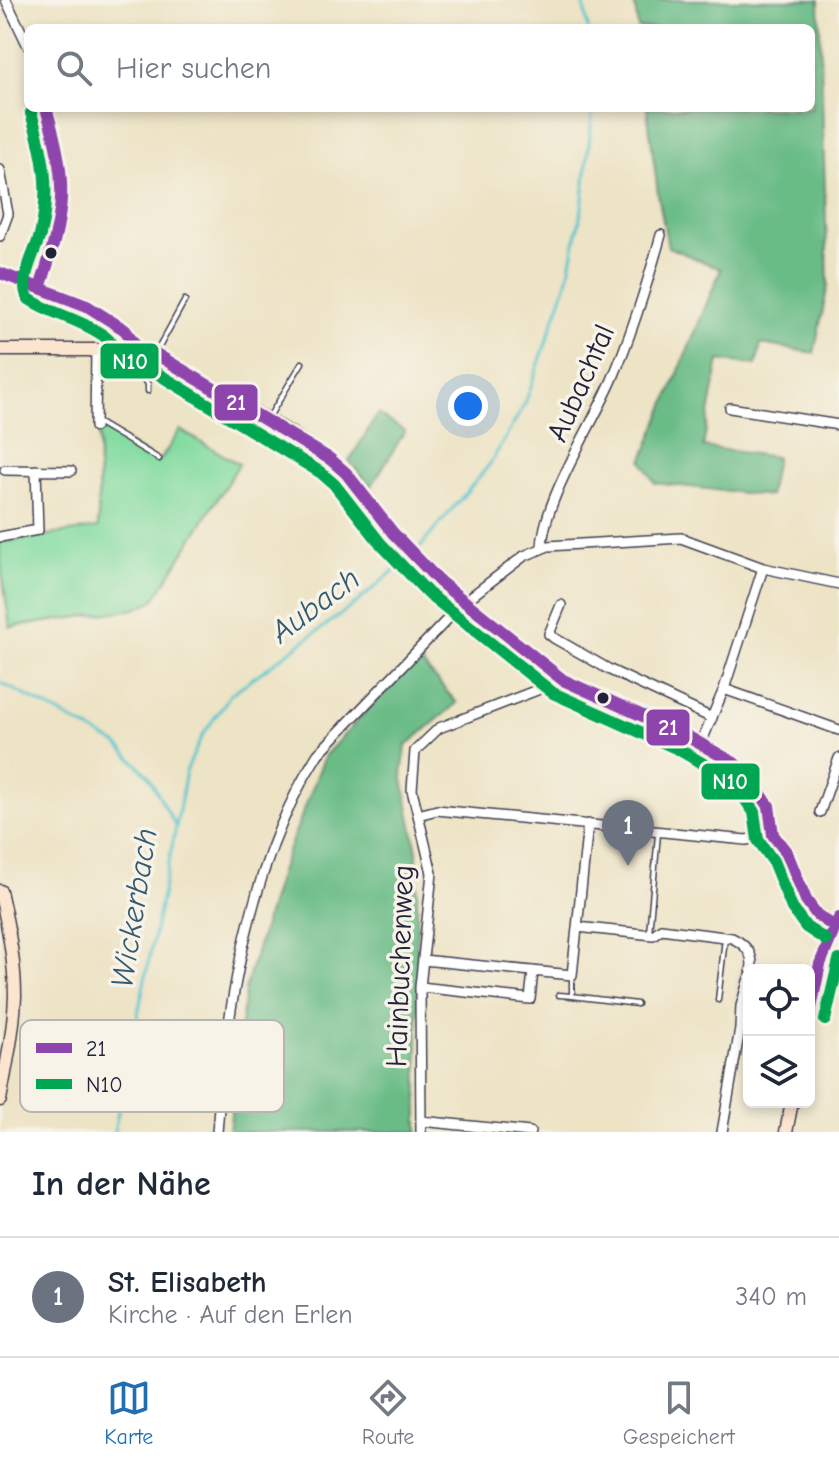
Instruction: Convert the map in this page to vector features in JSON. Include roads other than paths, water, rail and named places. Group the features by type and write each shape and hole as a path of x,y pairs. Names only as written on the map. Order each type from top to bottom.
{"street":[{"path":"6,0 24,37"},
{"path":"0,18 13,11"},
{"path":"40,288 64,196 59,148 47,112"},
{"path":"0,170 8,214 0,236"},
{"name":"Aubachtal","path":"542,548 542,530 555,497 628,340 661,235"},
{"path":"0,273 87,306 125,330 139,350"},
{"path":"95,424 96,349"},
{"path":"0,350 139,350 156,354 268,419 346,473 412,553 464,602 563,680 701,743 734,763 761,792 769,806 773,835 787,853 806,900 817,915 837,922 824,952 815,988"},
{"path":"730,408 839,425"},
{"path":"5,470 71,471"},
{"path":"0,537 38,530 36,470"},
{"path":"231,1020 246,935 291,804 318,754 464,602 524,556 542,548 681,538 763,568 839,584"},
{"path":"701,743 724,689 763,568"},
{"path":"561,605 549,634 554,638 610,670 712,718"},
{"name":"Hainbuchenweg","path":"421,1132 420,987 432,873 412,790 415,751 439,728 563,680"},
{"path":"724,689 839,730"},
{"path":"820,812 839,758"},
{"path":"418,815 437,810 746,840 773,835"},
{"path":"423,960 572,975 588,824"},
{"path":"0,891 13,959 15,995 13,1030 0,1100"},
{"path":"577,927 653,935 661,929 725,937 742,943 753,964"},
{"path":"420,987 530,999 533,971"},
{"path":"722,1132 743,999"},
{"path":"786,1132 791,1108"},
{"path":"217,1132 219,1112"},
{"path":"421,1121 530,1132"}],"lane":[{"path":"156,354 185,300"},
{"path":"124,350 134,369 148,384 148,391"},
{"path":"268,419 302,363"},
{"path":"95,424 159,459"},
{"path":"648,934 658,831"},
{"path":"718,1000 725,937"},
{"path":"572,975 572,996"},
{"path":"559,995 637,1004"}],"waterway":[{"name":"Aubach","path":"583,0 587,24"},
{"name":"Aubach","path":"417,551 490,464 525,404 567,282 582,208 593,112"},
{"name":"Aubach","path":"176,827 186,771 202,736 231,694 355,604 411,556"},
{"name":"Wickerbach","path":"0,682 117,744 148,775 176,827 137,1020"},
{"name":"Wickerbach","path":"114,1132 118,1112"}],"place":[{"name":"St. Elisabeth","path":"628,866"}]}
